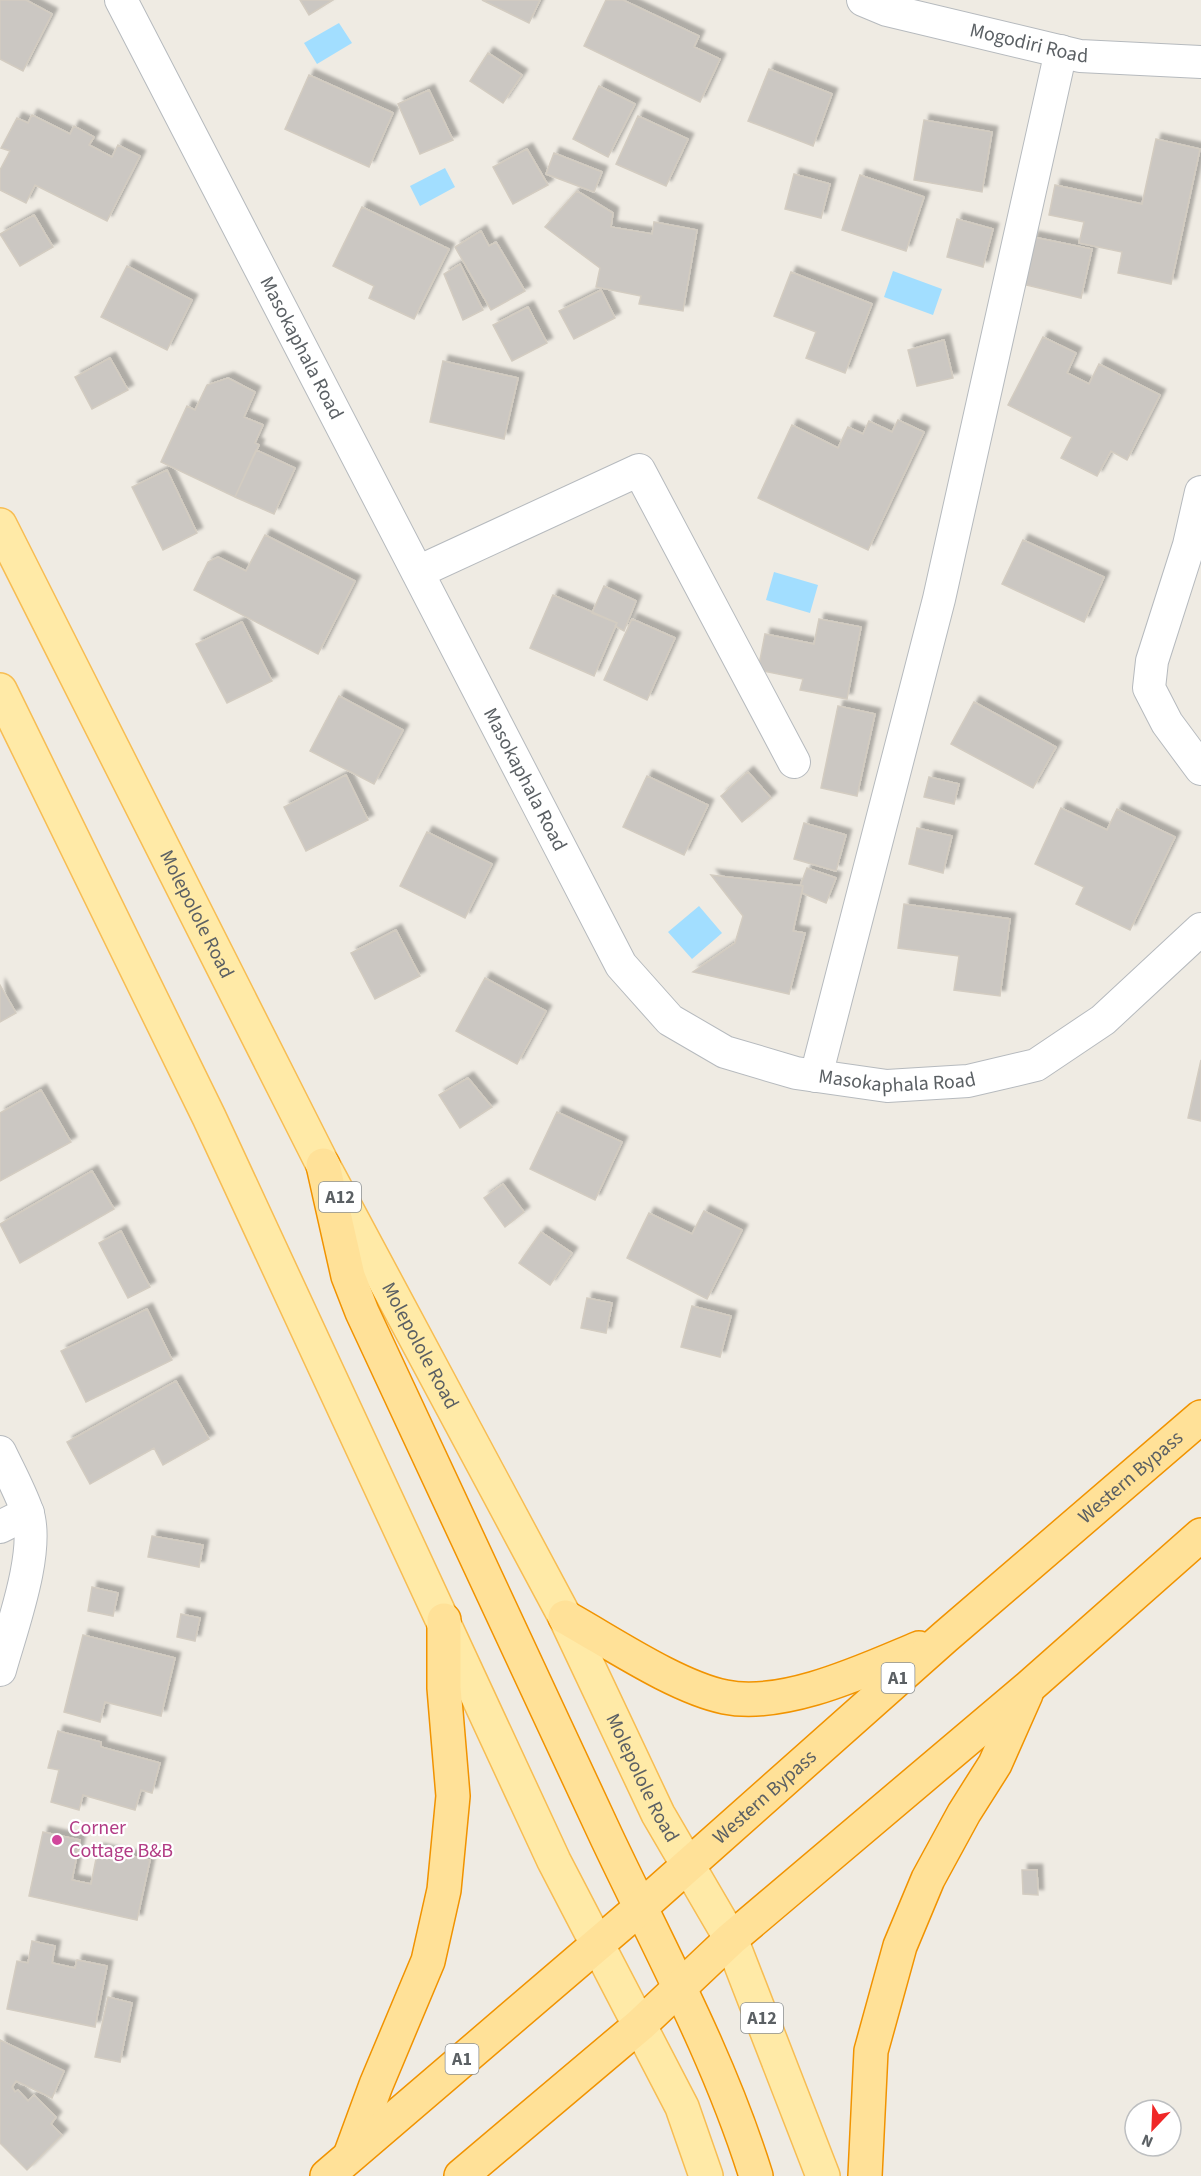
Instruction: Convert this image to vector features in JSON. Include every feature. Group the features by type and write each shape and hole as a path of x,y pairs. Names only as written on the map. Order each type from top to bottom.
{"highway":[{"path":"322,1165 348,1276 362,1312 640,1908 680,1985 745,2141 756,2176"},
{"name":"Western Bypass","path":"338,2165 640,1908 945,1637 1201,1417"},
{"path":"461,2176 640,2025 731,1939 1029,1687 1201,1535"},
{"path":"564,1617 676,1678 725,1697 746,1698 803,1691 831,1683 945,1637"},
{"path":"338,2165 376,2085 428,1961 444,1890 453,1796 444,1688 444,1620"},
{"path":"865,2176 871,2051 900,1946 928,1879 994,1764 1029,1687"}],"main road":[{"name":"Molepolole Road","path":"0,525 322,1165 564,1617 658,1814 731,1939 823,2176"},
{"path":"0,690 214,1127 554,1861 682,2107 706,2176"}],"street":[{"name":"Masokaphala Road","path":"121,0 621,965 670,1020 725,1052 796,1073 887,1086 968,1081 1036,1065 1103,1020 1201,929"},
{"name":"Mogodiri Road","path":"863,0 887,10 1080,56 1201,62"},
{"path":"816,1076 939,598 1062,51"},
{"path":"418,572 639,470 794,762"},
{"path":"1201,492 1189,544 1152,661 1149,688 1167,723 1201,769"},
{"path":"0,1452 28,1513 29,1560 0,1670"},
{"path":"0,1527 28,1513"}],"water":[{"path":"339,23 352,43 317,64 304,43"},
{"path":"445,168 455,187 420,206 410,186"},
{"path":"893,271 942,289 933,315 884,297"},
{"path":"774,572 818,585 810,613 766,600"},
{"path":"699,906 722,933 692,959 668,932"}],"building":[{"path":"0,0 26,0 52,14 23,71 0,59"},
{"path":"300,0 333,0 309,15"},
{"path":"482,0 540,0 529,23"},
{"path":"606,0 623,0 699,36 694,47 720,59 700,102 584,46"},
{"path":"488,53 522,75 503,103 470,81"},
{"path":"769,69 832,94 813,146 748,121"},
{"path":"309,75 393,113 369,167 285,129"},
{"path":"599,86 635,104 608,157 573,139"},
{"path":"429,90 453,140 420,154 398,104"},
{"path":"32,115 70,134 74,126 94,137 89,145 112,157 118,145 140,156 107,221 35,185 26,203 0,190 0,170 10,151 1,148 17,118 28,123"},
{"path":"638,116 688,139 666,186 616,164"},
{"path":"924,120 992,132 982,192 914,180"},
{"path":"1156,139 1200,149 1171,284 1118,273 1122,252 1079,243 1084,222 1049,215 1055,185 1142,204"},
{"path":"527,149 548,185 513,204 493,167"},
{"path":"554,153 602,172 594,192 546,174"},
{"path":"794,174 830,184 821,218 785,209"},
{"path":"860,175 924,197 906,251 842,230"},
{"path":"577,191 613,213 611,227 652,234 654,222 697,230 683,311 639,304 641,296 596,287 600,268 545,227"},
{"path":"362,207 449,249 414,319 369,298 374,286 333,266"},
{"path":"34,215 53,247 20,266 0,234"},
{"path":"957,219 993,229 983,267 947,257"},
{"path":"481,231 489,246 496,242 525,291 491,310 455,247"},
{"path":"1033,237 1092,249 1081,298 1022,284"},
{"path":"460,264 483,310 463,320 444,274"},
{"path":"127,266 192,300 167,350 101,317"},
{"path":"791,272 872,304 845,373 806,358 816,332 774,316"},
{"path":"601,290 615,318 574,339 559,311"},
{"path":"528,307 547,343 512,361 493,325"},
{"path":"1043,337 1076,353 1067,373 1089,384 1099,364 1160,395 1127,460 1111,451 1097,476 1061,458 1072,437 1008,405"},
{"path":"944,340 953,378 917,386 908,350"},
{"path":"110,358 128,390 92,409 75,377"},
{"path":"443,361 518,378 504,439 430,422"},
{"path":"228,378 255,392 244,417 263,425 255,443 259,445 235,497 161,462 187,406 195,410 207,385"},
{"path":"898,420 924,432 868,550 758,498 792,425 838,448 848,427 863,434 869,421 892,432"},
{"path":"256,450 295,468 274,514 235,497"},
{"path":"167,470 197,533 163,550 132,487"},
{"path":"265,535 355,581 318,654 194,590 208,562 218,557 246,571"},
{"path":"1023,540 1104,577 1084,622 1002,584"},
{"path":"604,586 636,601 624,631 615,626 617,623 592,613"},
{"path":"553,595 617,623 594,676 530,648"},
{"path":"632,619 675,638 647,700 604,680"},
{"path":"819,619 861,627 847,699 800,690 803,679 758,670 765,634 814,644"},
{"path":"242,622 272,681 227,703 196,644"},
{"path":"339,696 403,730 374,784 310,751"},
{"path":"974,702 1056,747 1033,788 951,744"},
{"path":"838,706 875,714 857,796 821,788"},
{"path":"748,772 771,798 742,822 721,796"},
{"path":"346,775 368,820 306,851 284,807"},
{"path":"647,776 708,805 684,855 623,827"},
{"path":"929,777 959,784 954,804 924,797"},
{"path":"1061,808 1107,830 1117,809 1175,837 1130,930 1076,904 1084,887 1035,864"},
{"path":"804,823 846,835 836,871 794,859"},
{"path":"917,828 952,836 943,873 909,864"},
{"path":"427,832 492,864 465,918 400,886"},
{"path":"807,868 836,878 826,903 802,893 803,886 800,886"},
{"path":"711,875 803,886 793,931 805,933 789,994 693,972 735,943 743,916"},
{"path":"904,904 1010,919 1000,996 954,990 959,956 898,948"},
{"path":"396,930 420,976 375,999 351,953"},
{"path":"485,978 546,1011 517,1064 456,1031"},
{"path":"0,985 16,1013 0,1022"},
{"path":"1201,1060 1201,1121 1188,1118"},
{"path":"468,1078 492,1107 460,1128 439,1095"},
{"path":"41,1090 71,1142 0,1181 0,1113"},
{"path":"557,1112 622,1142 595,1200 530,1169"},
{"path":"92,1171 114,1209 20,1263 0,1224"},
{"path":"503,1184 524,1212 505,1227 484,1198"},
{"path":"704,1211 742,1230 707,1299 627,1258 649,1213 692,1234"},
{"path":"121,1231 150,1287 128,1298 99,1243"},
{"path":"541,1232 572,1253 550,1285 519,1263"},
{"path":"587,1298 612,1303 606,1333 581,1328"},
{"path":"692,1306 731,1316 720,1357 681,1347"},
{"path":"147,1309 172,1360 86,1402 61,1351"},
{"path":"176,1381 209,1439 163,1465 154,1448 90,1484 67,1442"},
{"path":"152,1536 203,1545 199,1567 148,1557"},
{"path":"92,1587 118,1593 113,1616 88,1611"},
{"path":"181,1614 200,1618 195,1641 177,1637"},
{"path":"83,1635 175,1658 161,1716 105,1702 100,1722 64,1712"},
{"path":"58,1731 101,1742 101,1747 160,1763 152,1793 141,1790 135,1810 83,1795 79,1810 51,1802 59,1770 48,1768"},
{"path":"43,1832 80,1840 72,1880 91,1884 98,1849 150,1860 137,1920 29,1896"},
{"path":"1022,1870 1037,1870 1038,1895 1023,1894"},
{"path":"32,1941 55,1946 52,1963 75,1968 77,1960 107,1966 95,2027 7,2009 17,1961 28,1963"},
{"path":"108,1997 132,2003 120,2062 95,2057"},
{"path":"0,2040 64,2071 52,2098 16,2081 12,2087 28,2101 34,2095 56,2117 51,2124 62,2135 27,2170 0,2143"}],"place":[{"name":"Corner Cottage B&B","path":"57,1840"}]}
